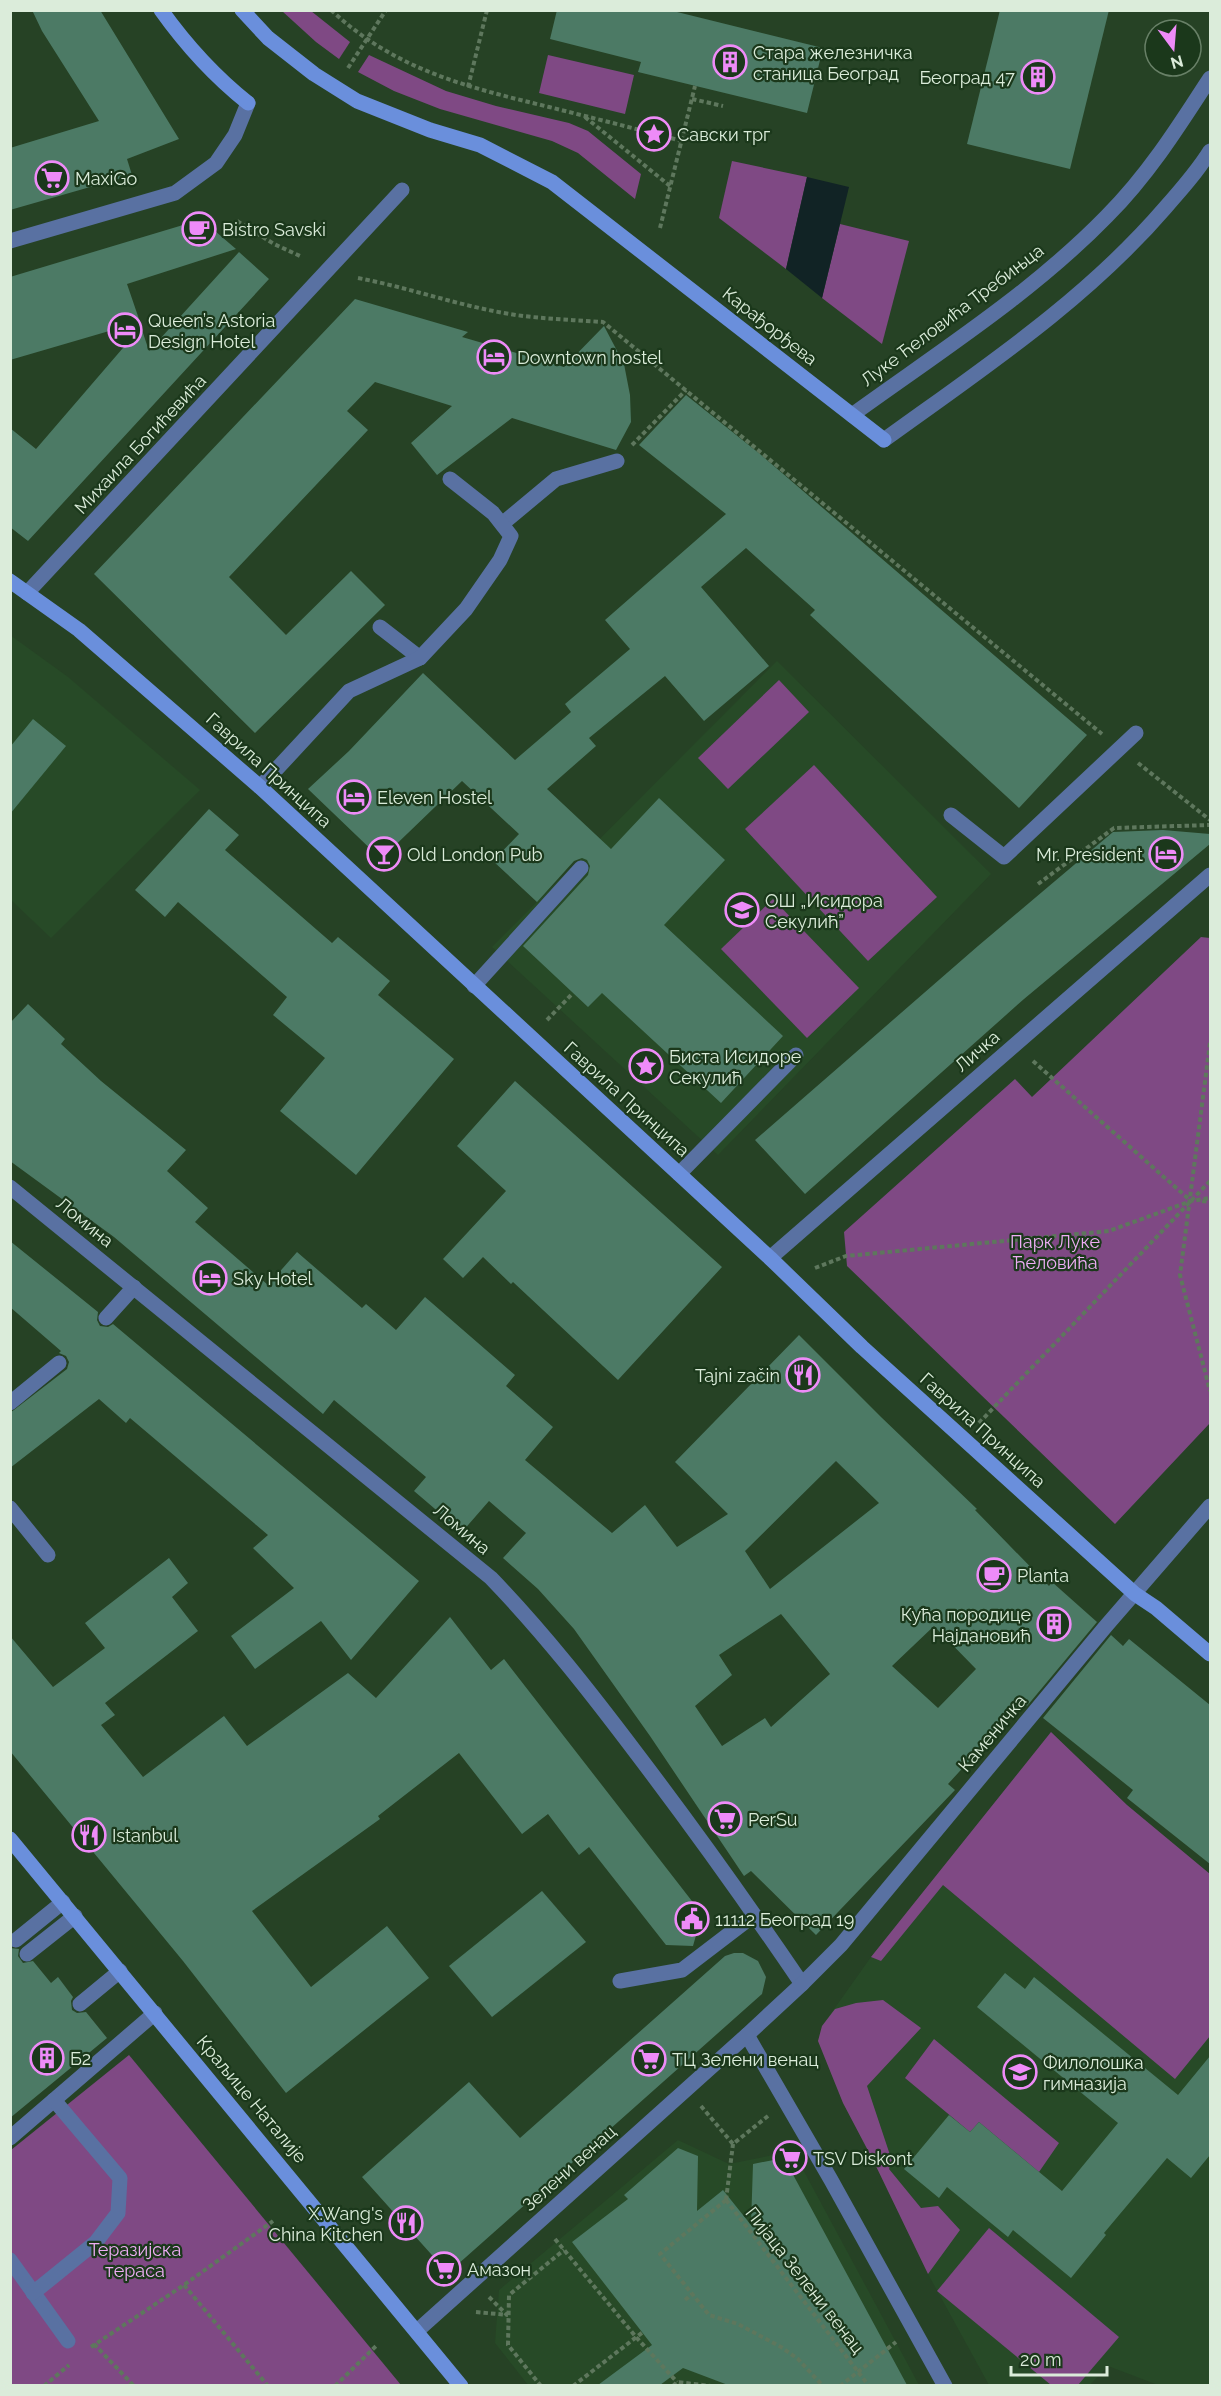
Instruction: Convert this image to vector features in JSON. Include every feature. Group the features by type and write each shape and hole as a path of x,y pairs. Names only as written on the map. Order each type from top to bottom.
{"street":[{"path":"10,241 175,193 216,163 235,135 248,103 230,89 187,46 161,10"},
{"name":"Карађорђева","path":"242,10 268,38 314,74 357,101 430,130 480,145 521,164 552,182 884,440 1079,294 1140,237 1200,168 1210,151"},
{"name":"Луке Ћеловића Требињца","path":"852,415 1033,282 1107,216 1168,144 1210,78"},
{"name":"Михаила Богићевића","path":"27,593 402,190"},
{"path":"502,524 556,478 617,461"},
{"path":"260,787 349,691 420,657 465,609 500,560 511,536 493,513 450,479"},
{"name":"Гаврила Принципа","path":"10,581 79,630 260,787 964,1439 1135,1594 1156,1608 1210,1654"},
{"path":"380,627 420,657"},
{"path":"951,815 1004,857 1136,733"},
{"path":"474,986 581,868"},
{"name":"Личка","path":"770,1258 1210,875"},
{"path":"679,1174 796,1055"},
{"name":"Ломина","path":"10,1187 491,1578 532,1620 579,1676 694,1829 802,1984"},
{"path":"106,1318 134,1287"},
{"path":"10,1403 59,1364"},
{"name":"Каменичка","path":"802,1984 841,1945 1210,1506"},
{"path":"10,1508 48,1555"},
{"name":"Краљице Наталије","path":"10,1839 461,2385"},
{"path":"16,1940 63,1902"},
{"path":"620,1981 682,1970 754,1915"},
{"path":"27,1954 75,1916"},
{"path":"80,2004 120,1971"},
{"name":"Зелени венац","path":"417,2331 802,1984"},
{"path":"10,2138 155,2013"},
{"path":"747,2035 945,2385"},
{"path":"33,2293 96,2242 118,2213 120,2178 54,2100"},
{"path":"10,2260 68,2341"}],"path":[{"path":"331,10 367,39 407,63 468,87 682,141"},
{"path":"344,75 386,10"},
{"path":"468,87 487,10"},
{"path":"660,228 695,86"},
{"path":"692,99 723,106"},
{"path":"584,116 670,186"},
{"path":"237,221 300,255"},
{"path":"358,278 514,315 603,322 1052,695 1210,822"},
{"path":"617,461 686,390"},
{"path":"1038,884 1114,828 1210,822"},
{"path":"543,1024 573,993"},
{"path":"1210,1043 1180,1275 1210,1391"},
{"path":"1014,1044 1191,1201"},
{"path":"964,1439 1210,1181"},
{"path":"790,1277 846,1256 1109,1231 1191,1201 1210,1200"},
{"path":"703,2109 733,2144"},
{"path":"726,2200 733,2144 771,2113"},
{"name":"Пијаца Зелени венац","path":"823,2385 798,2359 781,2346 738,2324 708,2316 660,2254 726,2200 869,2385"},
{"path":"134,2385 94,2344 184,2285 273,2221"},
{"path":"551,2235 675,2384 711,2385"},
{"path":"541,2385 508,2345 509,2295 564,2250"},
{"path":"184,2285 268,2385"},
{"path":"485,2292 508,2315"},
{"path":"685,2300 692,2294"},
{"path":"476,2312 508,2315"},
{"path":"573,2385 643,2332"},
{"path":"840,2385 895,2342"},
{"path":"334,2385 376,2346"}],"shaded area":[{"path":"807,177 849,187 822,298 786,269"},
{"path":"10,635 68,677 200,790 51,938 11,900"},
{"name":"ОШ „Исидора Секулић”","path":"777,661 991,874 718,1155 492,947"},
{"name":"Филолошка гимназија","path":"1051,1732 1127,1805 1210,1874 1210,2385 1158,2385 1108,2366 1090,2385 989,2385 928,2274 843,2103 818,2041 822,2026 871,1957"},
{"path":"678,2140 729,2164 793,2151 919,2385 528,2385 495,2343 499,2290"}],"green space":[{"path":"282,11 311,11 350,42 339,59 316,42"},
{"path":"369,55 446,91 496,106 569,123 588,131 641,174 635,199 578,153 552,141 440,109 394,91 358,72"},
{"path":"548,55 634,75 625,114 539,93"},
{"path":"732,161 807,177 786,269 719,218"},
{"path":"840,224 909,241 882,344 822,298"},
{"path":"779,680 809,712 728,789 698,758"},
{"path":"814,765 937,897 868,961 745,829"},
{"path":"773,899 859,988 807,1038 721,949"},
{"name":"Парк Луке Ћеловића","path":"1201,937 1210,938 1210,1423 1115,1524 847,1266 844,1232 1015,1079 1032,1097"},
{"path":"1051,1732 1127,1805 1210,1874 1210,2036 1175,2079 943,1885 881,1961 871,1957"},
{"path":"883,2000 921,2028 867,2086 892,2161 889,2169 921,2208 938,2206 960,2230 928,2274 843,2103 818,2041 822,2026 835,2009 856,2003"},
{"path":"934,2039 1059,2143 1039,2172 979,2122 970,2132 905,2078"},
{"name":"Теразијска тераса","path":"129,2055 401,2385 11,2386 11,2150"},
{"path":"989,2228 1119,2337 1078,2385 1051,2385 937,2291"}],"building":[{"path":"32,10 100,10 179,139 127,159 132,175 10,210 10,148 99,121 42,31"},
{"name":"Стара железничка станица Београд","path":"557,10 669,10 823,48 807,113 638,72 641,62 550,39"},
{"name":"Београд 47","path":"1000,10 1109,10 1070,169 967,144"},
{"path":"193,222 208,225 236,249 127,284 140,322 10,360 10,277"},
{"path":"239,252 269,279 28,541 10,527 10,428 36,449 141,327 149,351"},
{"path":"355,299 468,332 462,337 564,367 604,326 624,364 630,395 631,422 616,450 512,418 437,475 411,443 452,406 375,382 347,411 368,430 229,577 286,635 351,571 385,605 255,733 94,574"},
{"path":"686,395 760,454 1087,735 1019,808 810,615 815,610 746,548 701,587 769,666 704,721 665,676 589,738 596,746 547,789 611,849 659,798 725,860 664,925 783,1036 721,1103 602,993 588,1007 523,946 588,875 590,866 587,860 582,858 574,861 537,902 493,861 519,834 462,781 381,859 308,789 349,751 423,673 515,760 571,712 565,704 630,649 605,620 726,514 639,445"},
{"path":"33,719 66,746 10,814 10,747"},
{"path":"209,809 239,835 225,850 332,943 338,937 390,981 378,995 454,1059 356,1175 280,1111 325,1058 273,1015 287,997 178,902 165,917 135,890"},
{"path":"1163,830 1210,834 1210,844 1024,999 805,1194 755,1140 1113,832"},
{"path":"28,1004 65,1039 61,1044 101,1081 186,1150 167,1171 208,1208 195,1222 268,1285 297,1252 362,1308 366,1304 396,1330 425,1297 515,1375 506,1386 553,1427 525,1460 612,1533 645,1505 677,1547 728,1514 675,1462 799,1335 977,1509 975,1510 1049,1586 1052,1582 1097,1622 1027,1706 1023,1702 948,1784 955,1790 816,1935 751,1871 744,1876 650,1736 574,1629 538,1589 503,1558 526,1533 489,1501 462,1532 414,1491 426,1477 334,1400 323,1414 114,1237 10,1161 10,1023","holes":["836,1461 879,1503 770,1589 745,1551","781,1614 830,1674 771,1727 765,1718 722,1746 695,1706 732,1675 719,1655","934,1626 976,1669 938,1708 892,1666"]},
{"path":"515,1081 722,1267 618,1380 483,1257 463,1278 443,1259 506,1191 457,1146"},
{"path":"10,1241 98,1312 97,1320 100,1326 108,1327 113,1324 419,1581 351,1660 321,1621 255,1669 231,1636 294,1588 253,1548 268,1535 130,1418 126,1423 99,1399 10,1468 10,1413 67,1369 69,1362 66,1356 59,1353 61,1351 10,1307"},
{"path":"169,1558 188,1583 172,1597 198,1631 105,1703 115,1715 101,1725 143,1777 224,1716 247,1746 348,1673 376,1698 450,1617 491,1670 504,1659 702,1914 693,1946 666,1945 589,1847 579,1855 548,1814 522,1834 459,1753 378,1816 380,1819 252,1911 311,1987 387,1926 429,1978 286,2093 183,1961 10,1751 10,1636 53,1687 105,1648 85,1623"},
{"path":"1111,1635 1123,1646 1129,1639 1210,1705 1210,1864 1127,1798 1133,1790 1043,1718"},
{"path":"542,1891 586,1942 492,2017 449,1966"},
{"name":"Б2","path":"10,1948 19,1949 18,1956 23,1963 33,1961 51,1983 58,1977 73,1997 72,2010 77,2013 86,2012 107,2038 10,2118"},
{"path":"743,1953 758,1961 766,1977 762,1994 448,2273 362,2177 469,2082 520,2138 725,1956"},
{"path":"1005,1973 1025,1989 1034,1977 1178,2095 1210,2056 1210,2155 1191,2178 1167,2158 1104,2233 1106,2235 1071,2278 1013,2230 1008,2237 947,2187 939,2198 904,2169 949,2115 970,2132 979,2122 1062,2191 1118,2123 977,2007"},
{"path":"678,2148 698,2156 697,2211 723,2190 751,2225 753,2164 784,2158 907,2385 728,2385 683,2368 660,2385 598,2385 652,2345 572,2242 628,2199 624,2195"}],"place":[{"name":"Стара железничка станица Београд","path":"730,62"},
{"name":"Београд 47","path":"1038,77"},
{"name":"Савски трг","path":"654,134"},
{"name":"MaxiGo","path":"52,178"},
{"name":"Bistro Savski","path":"199,229"},
{"name":"Queen’s Astoria Design Hotel","path":"125,330"},
{"name":"Downtown hostel","path":"494,357"},
{"name":"Eleven Hostel","path":"354,797"},
{"name":"Old London Pub","path":"384,854"},
{"name":"Mr. President","path":"1166,854"},
{"name":"ОШ „Исидора Секулић”","path":"742,910"},
{"name":"Биста Исидоре Секулић","path":"646,1066"},
{"name":"Sky Hotel","path":"210,1278"},
{"name":"Tajni začin","path":"803,1375"},
{"name":"Planta","path":"994,1575"},
{"name":"Кућа породице Најдановић","path":"1054,1624"},
{"name":"PerSu","path":"725,1819"},
{"name":"Istanbul","path":"89,1835"},
{"name":"11112 Београд 19","path":"692,1919"},
{"name":"Б2","path":"47,2058"},
{"name":"ТЦ Зелени венац","path":"649,2059"},
{"name":"Филолошка гимназија","path":"1020,2072"},
{"name":"TSV Diskont","path":"790,2158"},
{"name":"X.Wang's China Kitchen","path":"406,2223"},
{"name":"Амазон","path":"444,2269"}]}
